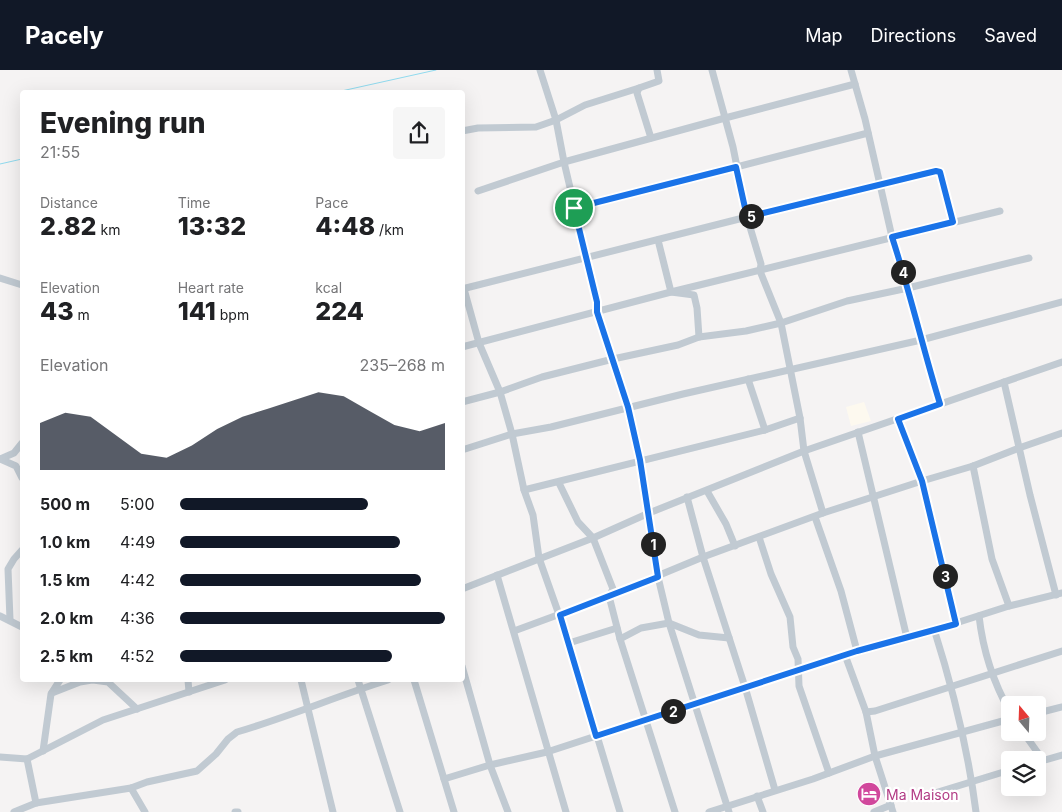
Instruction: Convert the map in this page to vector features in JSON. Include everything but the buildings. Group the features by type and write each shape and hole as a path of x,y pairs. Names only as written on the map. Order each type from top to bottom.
{"street":[{"path":"540,70 556,120 574,208 597,302 597,312 628,407 640,460 658,577 669,623 728,809"},
{"path":"465,130 478,128 536,127 556,120 585,105 659,81 657,70"},
{"path":"712,70 733,147 747,217 761,264 760,271 781,323 800,418 804,451 823,514"},
{"path":"851,70 892,237 940,404"},
{"path":"478,191 564,162 855,84"},
{"path":"639,88 639,99 651,138"},
{"path":"574,208 868,133"},
{"path":"465,288 936,171 940,172 953,222"},
{"path":"465,346 671,292 1000,211"},
{"path":"658,240 671,292"},
{"path":"465,401 500,392 542,377 678,345 699,337 746,332 781,323 847,301 1029,258"},
{"path":"0,278 20,284"},
{"path":"671,292 694,295 699,337"},
{"path":"465,296 479,343 500,392 512,434 524,490 533,515 539,558 569,643 620,812"},
{"path":"465,449 512,434 551,427 791,368 921,340 1062,302"},
{"path":"465,588 593,538 687,497 707,491 804,451 1062,362"},
{"path":"748,379 764,430"},
{"path":"444,779 490,765 547,752 857,651 956,624 1009,606 1059,594 1019,448 1004,382"},
{"path":"524,490 560,483 640,460 764,430 800,418"},
{"path":"898,419 922,481 956,624"},
{"path":"858,432 907,638"},
{"path":"514,630 610,596 703,557 874,496 973,466 1062,433"},
{"path":"0,459 14,453 20,446"},
{"path":"0,459 16,466 20,474"},
{"path":"973,466 992,559 1009,606"},
{"path":"560,483 578,522 593,538 613,589 610,596 620,639 675,812"},
{"path":"707,491 726,524 735,546"},
{"path":"687,497 703,557 745,687 775,790"},
{"path":"815,517 840,591 857,651"},
{"path":"759,537 771,574 790,617 793,647 798,659 799,669 797,678 829,773"},
{"path":"10,620 8,569 20,552"},
{"path":"497,575 566,812"},
{"path":"0,616 20,626"},
{"path":"979,616 982,638 991,673 1002,696"},
{"path":"620,639 641,628 669,623 699,635 729,638"},
{"path":"569,643 617,628"},
{"path":"934,629 952,686 963,733 976,812"},
{"path":"866,712 875,711 1062,651"},
{"path":"845,655 866,712 875,756 892,809 874,812"},
{"path":"465,677 490,765 508,812"},
{"path":"43,751 51,694 59,682"},
{"path":"51,694 80,682"},
{"path":"108,682 137,709"},
{"path":"188,682 189,692"},
{"path":"0,757 27,759 103,720 219,682"},
{"path":"301,682 333,812"},
{"path":"358,682 400,812"},
{"path":"14,812 36,803 131,788 147,782 197,771 237,732 382,682"},
{"path":"415,682 454,812"},
{"path":"1046,711 1062,707"},
{"path":"709,812 728,809 757,796 875,756 1001,722"},
{"path":"1046,759 1062,755"},
{"path":"27,759 36,803"},
{"path":"925,796 1001,773"},
{"path":"131,788 145,812"},
{"path":"757,796 763,812"}],"shaded area":[{"path":"864,402 871,421 851,426 846,407"}],"waterway":[{"path":"346,90 436,70"},
{"path":"0,164 20,159"}],"place":[{"name":"Ma Maison","path":"869,794"}],"route":[{"path":"736,167 747,217 936,171 940,172 953,222 892,237 940,404 898,419 922,481 956,624 799,669 596,736 560,615 658,577 640,460 628,407 597,312 597,302 574,208 736,167"}]}
